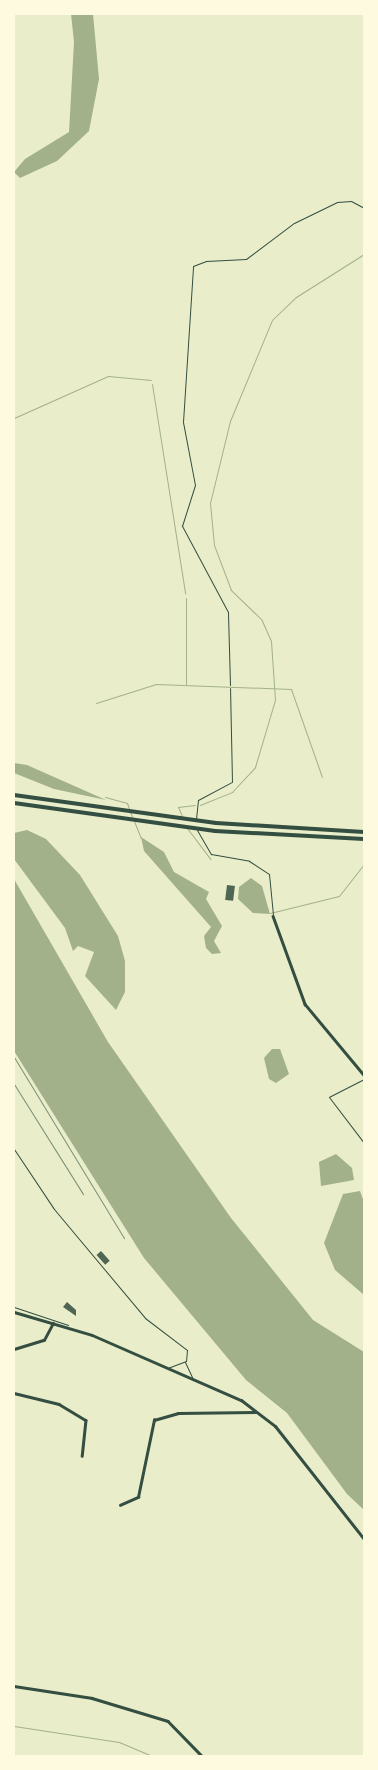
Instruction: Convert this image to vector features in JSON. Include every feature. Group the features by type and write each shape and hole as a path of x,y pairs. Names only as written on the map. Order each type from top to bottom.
{"highway":[{"path":"14,795 216,823 364,832"},
{"path":"14,803 215,831 364,839"}],"main road":[{"path":"14,1312 70,1328 194,1379 259,1412 294,1448 364,1539"}],"street":[{"path":"273,916 306,1004 364,1074"},
{"path":"14,1349 44,1340 53,1322"},
{"path":"14,1393 59,1404 86,1420 82,1456"},
{"path":"120,1505 138,1497 154,1420 178,1413 259,1412"},
{"path":"14,1686 92,1698 168,1721 202,1756"}],"lane":[{"path":"230,685 228,612 182,526 195,485 183,422 194,266 206,261 246,259 294,223 337,202 352,201 364,208"},
{"path":"230,688 232,782 198,800 196,828 210,854 249,861 269,874 273,916"},
{"path":"14,1149 54,1209 145,1318 188,1350 184,1362 194,1379"},
{"path":"166,1368 184,1362"}],"path":[{"path":"364,1079 329,1096 364,1144"},
{"path":"14,1307 70,1328"}],"shaded area":[{"path":"71,14 93,14 99,79 89,131 57,161 20,178 14,172 25,159 69,132 74,42"},
{"path":"14,763 27,765 106,800 54,789 14,773"},
{"path":"27,830 46,839 80,875 118,936 125,961 125,992 116,1010 85,976 94,952 78,946 73,951 65,928 14,859 14,833"},
{"path":"141,837 164,852 174,872 209,892 206,899 222,926 214,941 221,953 212,954 206,948 204,936 211,927 144,851"},
{"path":"251,878 262,886 270,914 253,913 238,899 239,887"},
{"path":"14,879 108,1042 231,1218 313,1320 364,1352 364,1510 347,1494 287,1413 246,1380 144,1258 14,1051"},
{"path":"272,1049 280,1049 289,1074 276,1083 269,1079 264,1058"},
{"path":"336,1154 352,1168 354,1180 321,1186 319,1162"},
{"path":"360,1191 364,1202 364,1295 335,1270 324,1243 343,1194"}],"building":[{"path":"227,885 235,886 233,901 225,900"},
{"path":"101,1251 110,1261 105,1265 97,1255"},
{"path":"67,1302 76,1310 76,1316 63,1307"}],"waterway":[{"path":"200,805 232,792 255,767 275,700 271,641 261,619 231,590 214,545 210,503 230,421 272,320 296,297 364,254"},
{"path":"14,418 108,376 151,380"},
{"path":"152,384 185,593"},
{"path":"186,598 186,684"},
{"path":"96,703 156,684 291,689 322,777"},
{"path":"105,797 127,803 132,817"},
{"path":"182,816 178,807 195,805"},
{"path":"134,821 141,838"},
{"path":"187,828 210,859"},
{"path":"270,913 339,896 364,864"},
{"path":"14,1726 119,1742 152,1756"}],"railway":[{"path":"14,1057 124,1238"},
{"path":"14,1084 83,1194"}]}
